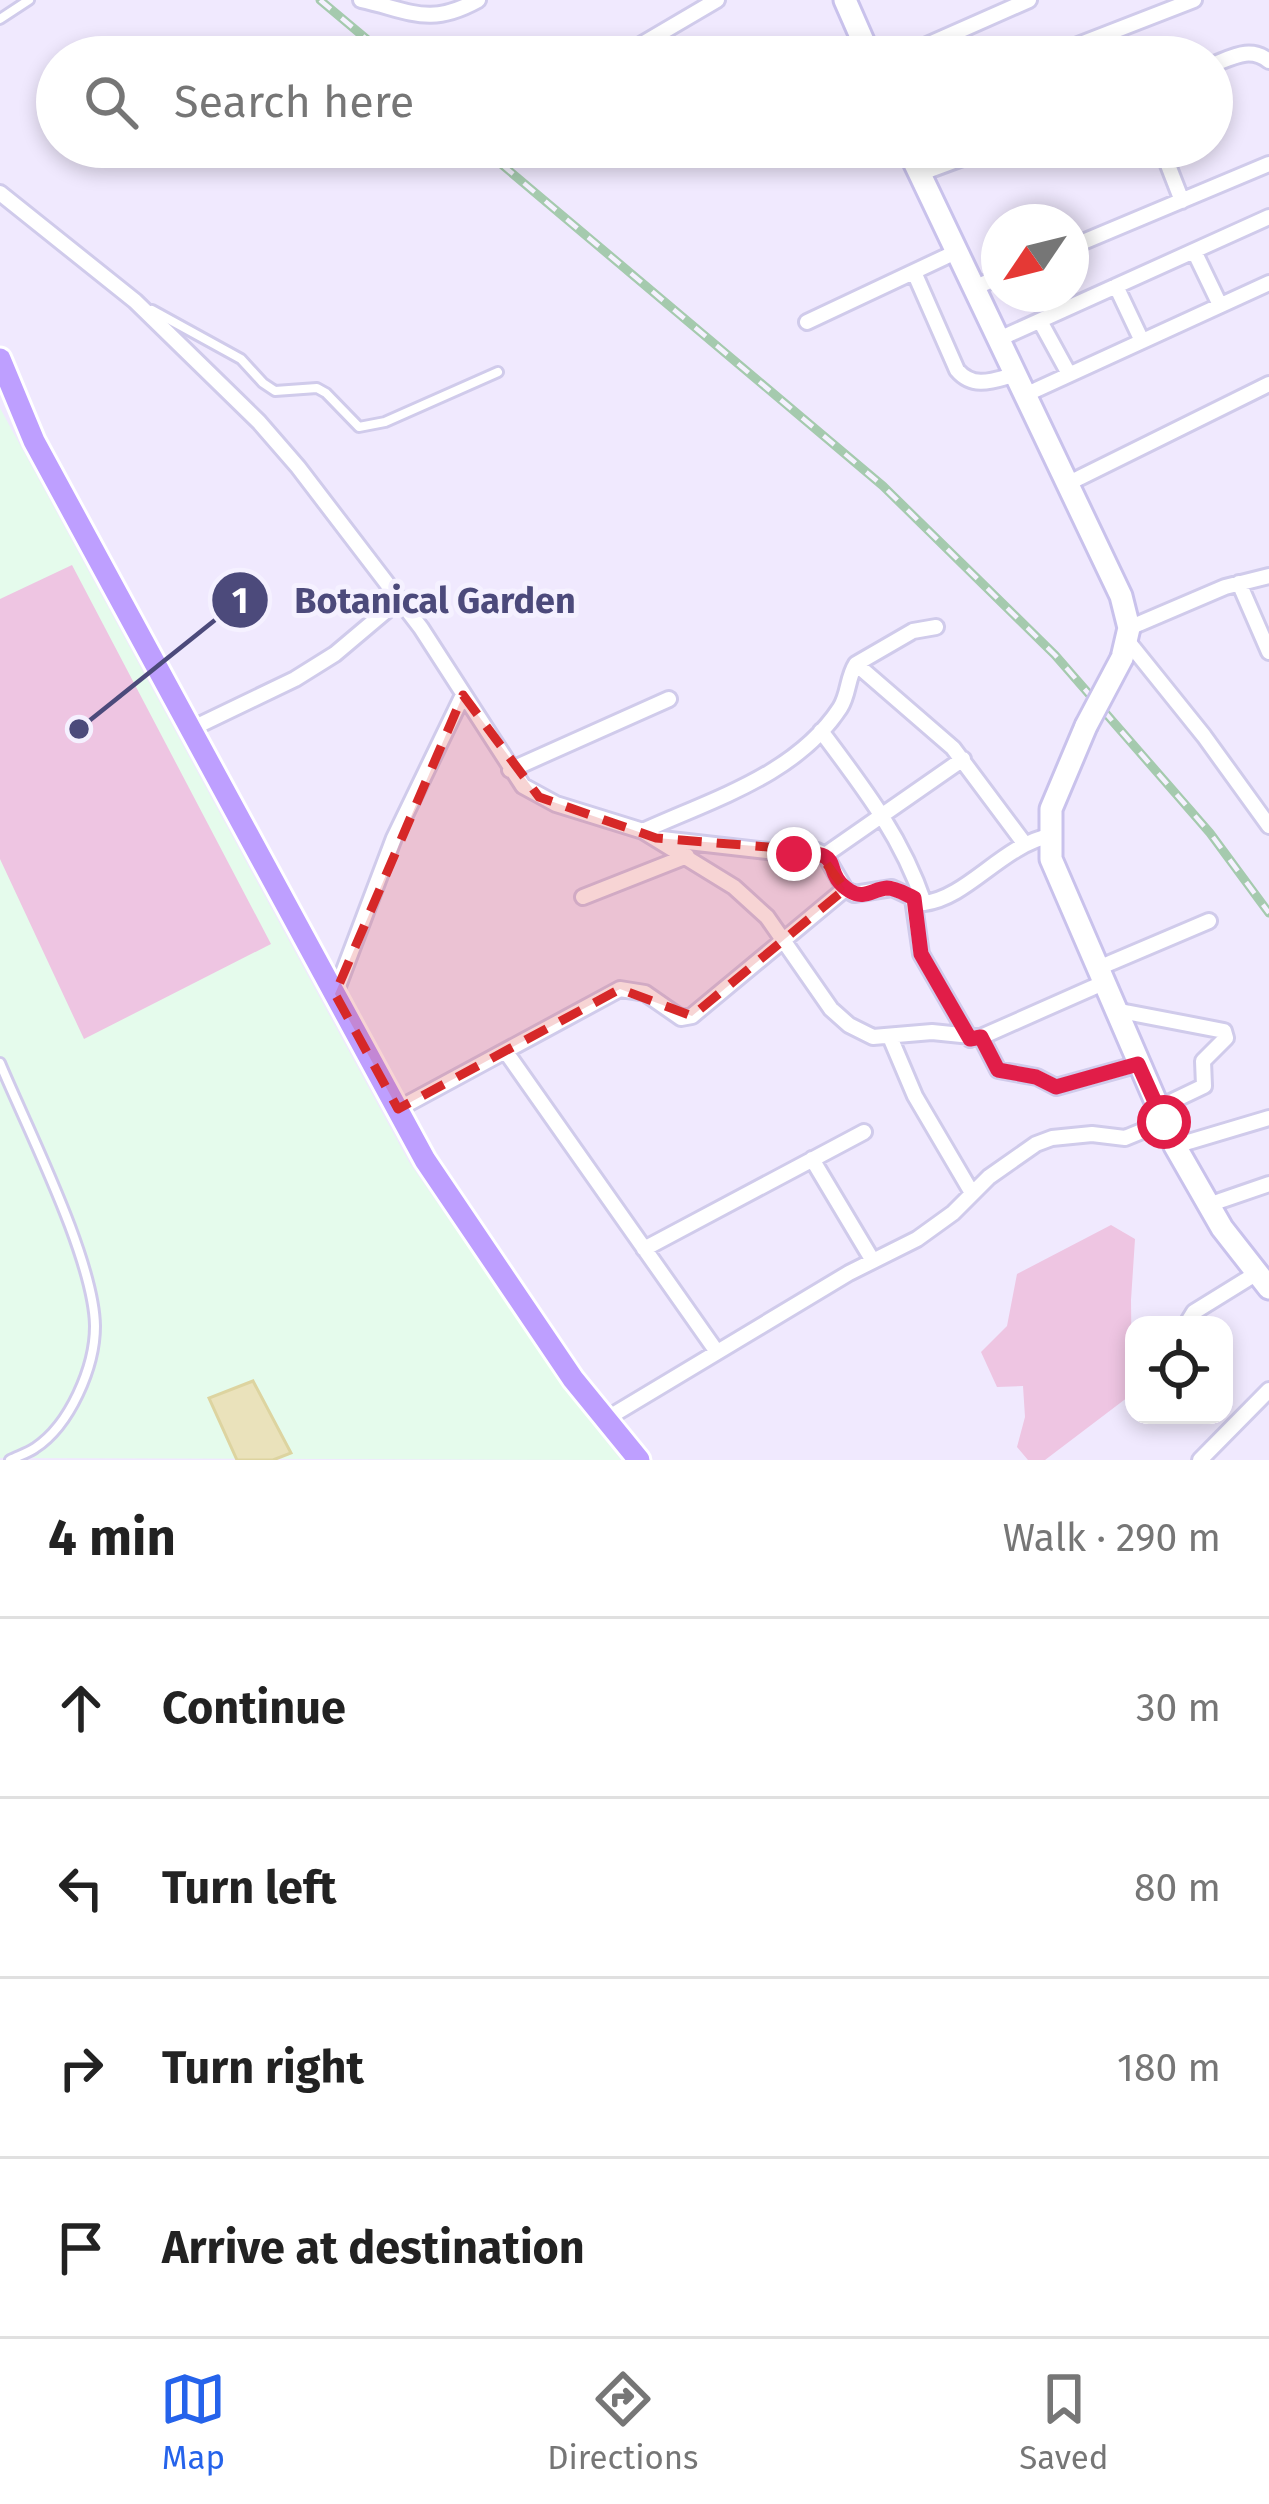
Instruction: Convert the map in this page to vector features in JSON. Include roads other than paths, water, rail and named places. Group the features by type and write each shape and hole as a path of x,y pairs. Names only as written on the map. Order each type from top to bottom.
{"main road":[{"path":"845,0 862,36"},
{"path":"916,168 1121,596 1126,642 1051,809 1051,859 1175,1146 1208,1205 1263,1280"},
{"path":"0,359 34,441 425,1160 573,1379 639,1460"}],"street":[{"path":"361,0 438,17 478,0"},
{"path":"656,36 717,0"},
{"path":"948,36 1029,0"},
{"path":"1101,36 1194,0"},
{"path":"1233,58 1258,52 1269,61"},
{"path":"1089,240 1269,164"},
{"path":"919,175 937,168"},
{"path":"1169,168 1182,201"},
{"path":"0,194 135,302 259,422 399,600 523,786 650,835 753,902 831,1009 861,1032 890,1037 932,1032 975,1038 1209,921"},
{"path":"999,339 1269,217"},
{"path":"807,322 958,250"},
{"path":"1194,251 1220,305"},
{"path":"914,272 964,379 975,384 1022,384 1069,374 1269,283"},
{"path":"976,287 981,285"},
{"path":"1116,286 1142,341"},
{"path":"1040,321 1069,374"},
{"path":"1069,483 1269,384"},
{"path":"1269,576 1239,583 1126,642 1204,736 1269,826"},
{"path":"1239,583 1269,652"},
{"path":"191,729 295,679 335,654 399,600"},
{"path":"650,835 781,767 842,706 856,664 913,631 936,627"},
{"path":"856,664 963,759 1024,843"},
{"path":"335,994 394,838 463,695"},
{"path":"510,770 669,700"},
{"path":"821,731 884,814 911,864 919,901 921,954 998,1070 1036,1077 1056,1087 1138,1064"},
{"path":"825,855 963,759"},
{"path":"650,835 794,854 817,850 845,889 861,896 892,888 919,901 944,897 1024,843 1048,836"},
{"path":"583,897 687,856"},
{"path":"398,1109 620,989 645,993 681,1018 692,1016 845,889"},
{"path":"606,1419 933,1228 1011,1159 1052,1138 1125,1138 1204,1086 1203,1061 1223,1043 1225,1031 1114,1010"},
{"path":"890,1037 914,1096 972,1193"},
{"path":"506,1052 717,1352"},
{"path":"1175,1146 1269,1118"},
{"path":"644,1249 864,1132"},
{"path":"812,1160 873,1261"},
{"path":"1208,1205 1269,1184"},
{"path":"1192,1316 1263,1280"},
{"path":"1200,1460 1269,1390"}],"lane":[{"path":"0,19 28,0"},
{"path":"135,302 241,359 275,391 316,388 326,393 359,427 386,422 498,372"},
{"path":"0,1063 72,1237 95,1324 93,1348 57,1427 35,1449 10,1460"}],"railway":[{"path":"320,0 363,36"},
{"path":"506,168 883,486 1055,655 1210,833 1269,913"}],"place":[{"name":"Botanical Garden","path":"79,729"}]}
